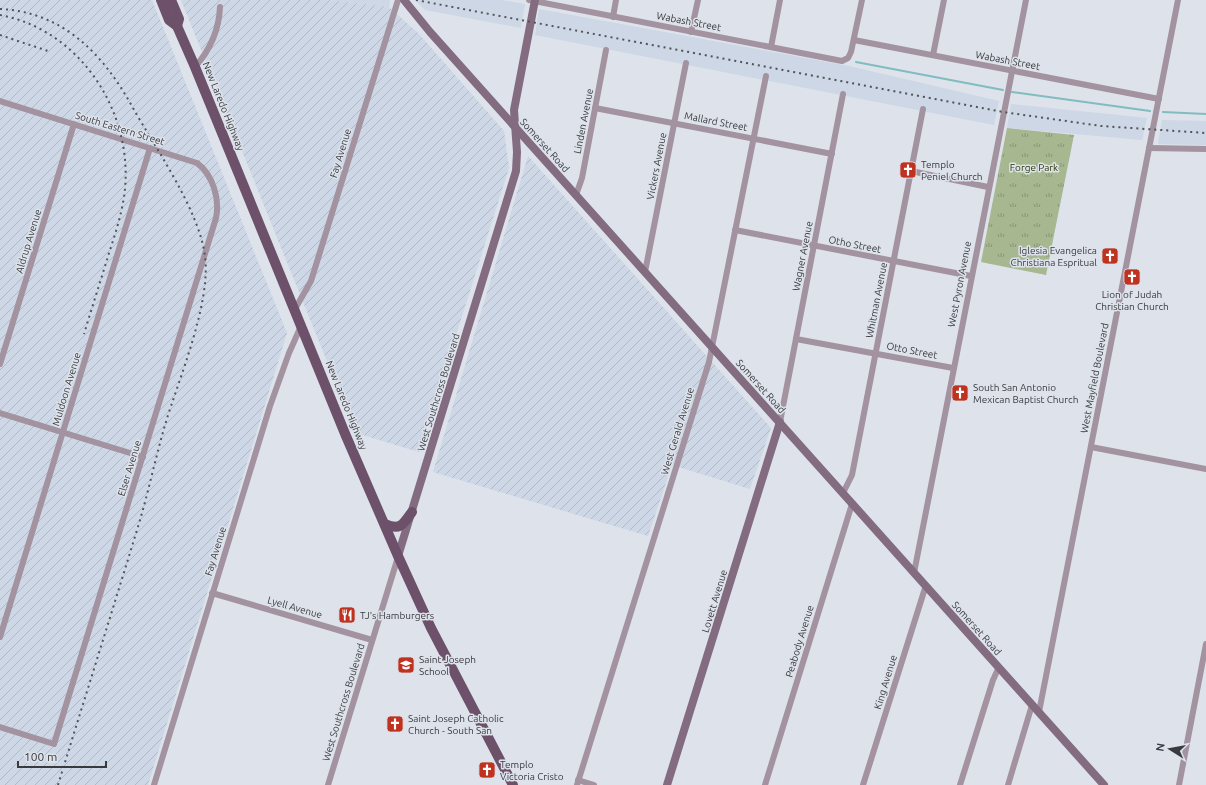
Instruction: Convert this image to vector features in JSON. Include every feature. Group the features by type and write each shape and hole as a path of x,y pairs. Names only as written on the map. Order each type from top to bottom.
{"main road":[{"name":"New Laredo Highway","path":"160,0 169,20 177,26 195,67 346,436 398,556 431,628 513,785"},
{"name":"New Laredo Highway","path":"170,0 178,19 177,26"},
{"name":"Somerset Road","path":"404,0 514,126 1104,785"},
{"name":"West Southcross Boulevard","path":"398,556 513,181 517,152 514,126 516,92 533,0"},
{"name":"Lovett Avenue","path":"666,785 780,422"},
{"path":"385,524 395,528 399,527 412,512"}],"street":[{"name":"Fay Avenue","path":"295,309 311,281 398,0"},
{"name":"Wabash Street","path":"533,0 613,17 845,60 850,56 854,40 1159,99"},
{"path":"613,17 616,0"},
{"path":"692,32 698,0"},
{"path":"771,47 780,0"},
{"path":"854,40 862,0"},
{"path":"933,55 944,0"},
{"name":"West Pyron Avenue","path":"914,573 988,187 1026,0"},
{"name":"West Mayfield Boulevard","path":"1038,712 1178,0"},
{"path":"195,67 206,54 212,40 219,23 220,7"},
{"name":"Linden Avenue","path":"576,195 582,178 606,50"},
{"name":"Vickers Avenue","path":"646,272 686,64"},
{"name":"West Gerald Avenue","path":"577,783 709,362 766,76"},
{"name":"Wagner Avenue","path":"780,422 843,94"},
{"name":"South Eastern Street","path":"0,101 187,159 202,167 213,185 216,196"},
{"name":"Mallard Street","path":"595,108 832,154"},
{"name":"Whitman Avenue","path":"843,493 852,475 923,109"},
{"name":"Aldrup Avenue","path":"0,364 74,124"},
{"name":"Muldoon Avenue","path":"0,637 150,148"},
{"path":"1149,148 1206,149"},
{"path":"911,171 988,187"},
{"name":"Elser Avenue","path":"0,727 54,744 216,218 216,196"},
{"name":"Otho Street","path":"735,230 971,276"},
{"name":"Fay Avenue","path":"154,785 270,406 289,353 302,326"},
{"name":"Otto Street","path":"796,339 953,368"},
{"path":"0,413 143,457"},
{"path":"1091,447 1206,469"},
{"name":"Peabody Avenue","path":"765,785 852,504"},
{"name":"West Southcross Boulevard","path":"328,785 398,556"},
{"name":"King Avenue","path":"863,785 926,585"},
{"name":"Lyell Avenue","path":"212,593 372,640"},
{"path":"1179,785 1206,644"},
{"path":"960,785 993,680 999,667"},
{"path":"1008,785 1032,705"},
{"path":"577,783 594,785"}],"shaded area":[{"path":"0,0 152,0 287,333 148,785 0,785"},
{"path":"181,0 328,0 389,7 419,34 504,131 509,168 419,452 356,433"},
{"path":"328,0 390,0 389,7"},
{"path":"415,0 502,0 525,4 521,28 425,10"},
{"path":"539,9 849,66 999,101 994,125 535,35"},
{"path":"1011,104 1147,118 1142,140 1007,128"},
{"path":"1162,120 1206,121 1206,145 1158,144"},
{"path":"528,156 771,428 750,489 672,465 648,536 433,472"}],"green space":[{"name":"Forge Park","path":"1007,128 1074,135 1046,275 981,262"}],"waterway":[{"path":"856,62 1003,90"},
{"path":"1012,92 1150,111"},
{"path":"1163,112 1206,114"}],"railway":[{"path":"416,0 1003,112 1101,126 1206,133"},
{"path":"0,9 23,12 44,18 63,28 80,40 95,54 122,89 186,200 201,238 205,256 206,275 199,318 165,425 140,520 58,785"},
{"path":"0,15 29,24 56,38 78,58 97,81 112,108 121,136 125,167 123,204 116,232 84,334"},
{"path":"0,35 48,51"}],"place":[{"name":"Templo Peniel Church","path":"908,170"},
{"name":"Iglesia Evangelica Christiana Espritual","path":"1110,256"},
{"name":"Lion of Judah Christian Church","path":"1132,277"},
{"name":"South San Antonio Mexican Baptist Church","path":"960,393"},
{"name":"TJ's Hamburgers","path":"347,615"},
{"name":"Saint Joseph School","path":"406,665"},
{"name":"Saint Joseph Catholic Church - South San","path":"395,724"},
{"name":"Templo Victoria Cristo","path":"487,770"}]}
